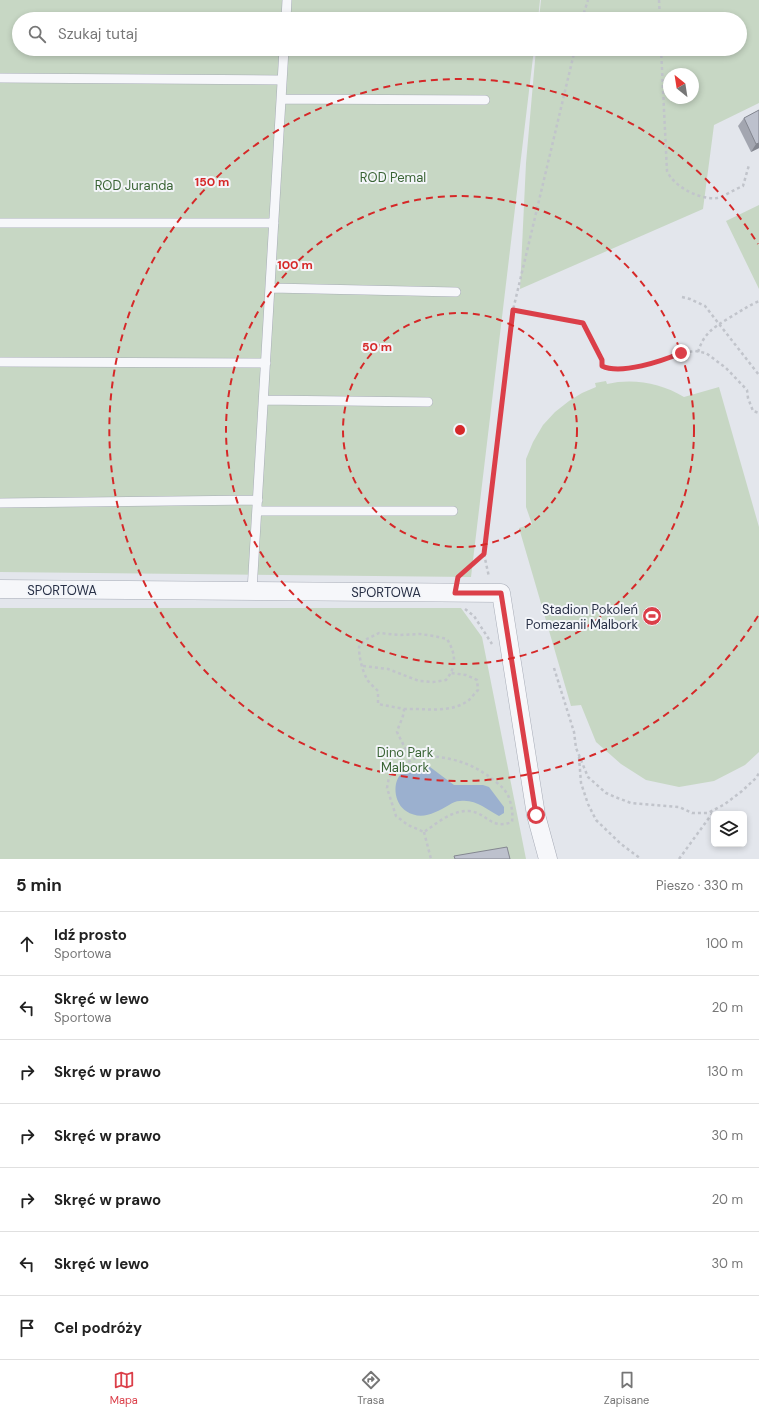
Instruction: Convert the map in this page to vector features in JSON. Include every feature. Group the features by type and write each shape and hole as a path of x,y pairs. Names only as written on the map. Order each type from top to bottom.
{"street":[{"name":"SPORTOWA","path":"0,589 501,593 536,815 548,859"}],"lane":[{"path":"286,12 287,0"},
{"path":"252,591 284,56"},
{"path":"0,78 282,80"},
{"path":"281,99 485,100"},
{"path":"0,222 274,223"},
{"path":"271,288 456,292"},
{"path":"0,362 266,363"},
{"path":"264,400 428,402"},
{"path":"0,503 258,500"},
{"path":"257,511 453,511"}],"path":[{"path":"584,12 588,0"},
{"path":"659,0 660,12"},
{"path":"494,649 474,616 454,601 455,593 458,577 484,554 513,310 573,56"},
{"path":"661,56 667,171 670,177 680,186 703,197 719,198 743,186 749,165"},
{"path":"682,297 690,298 705,306 759,375"},
{"path":"698,352 701,342 719,323 759,301"},
{"path":"513,310 583,323 602,360 602,366 609,369 651,364 681,353 706,353 726,368 747,390 748,398 753,411 759,412"},
{"path":"363,666 388,669 419,681 433,682 446,680 451,673 454,663 453,649 446,639 420,634 400,635 379,633 365,640 359,647 359,654 367,679 378,691 378,704 404,709 444,709 456,707 469,699 478,690 477,680 466,675 451,673"},
{"path":"554,668 574,732 582,783 588,804 596,820 621,844 641,859"},
{"path":"404,709 404,715 399,723 397,732 406,748 419,758"},
{"path":"578,753 588,777 606,793 631,803 679,808 692,812 708,812 725,804 742,791 756,778 759,773"},
{"path":"424,832 447,817 459,812 470,811 482,815 494,824 505,825 512,822 513,812 510,799 504,788 474,766 448,758 430,756 419,758 400,766 389,777 387,788 396,816 408,825 424,832 432,859"},
{"path":"680,859 715,809"}],"green space":[{"path":"0,0 540,0 539,12 12,12 12,56 533,56 471,577 0,572"},
{"path":"541,0 759,0 759,103 714,125 703,209 520,289 526,163 535,56 747,56 747,12 540,12"},
{"path":"759,205 759,289 726,221"},
{"name":"Stadion Pokoleń Pomezanii Malbork","path":"606,381 607,384 617,382 647,383 666,388 684,397 719,387 759,527 759,752 745,765 714,781 679,787 646,780 621,764 596,742 581,705 571,706 519,528 532,524 526,507 526,459 533,442 543,425 555,412 569,401 596,387 595,383"},
{"name":"Dino Park Malbork","path":"0,608 461,608 482,637 526,859 0,859"}],"water":[{"path":"422,766 430,767 454,785 483,785 489,787 504,807 504,813 499,816 481,805 466,801 454,802 438,811 423,816 406,811 399,804 397,799 395,789 396,784 402,773"}],"building":[{"path":"759,110 759,143 756,144 744,118"},
{"path":"507,847 510,859 455,859 454,856"}],"place":[{"name":"Stadion Pokoleń Pomezanii Malbork","path":"652,616"}],"route":[{"path":"536,815 501,593 455,593 458,577 484,554 513,310 583,323 602,360 602,366 609,369 651,364 681,353"}],"park label":[{"name":"ROD Pemal","path":"393,177"},
{"name":"ROD Juranda","path":"134,185"}]}
